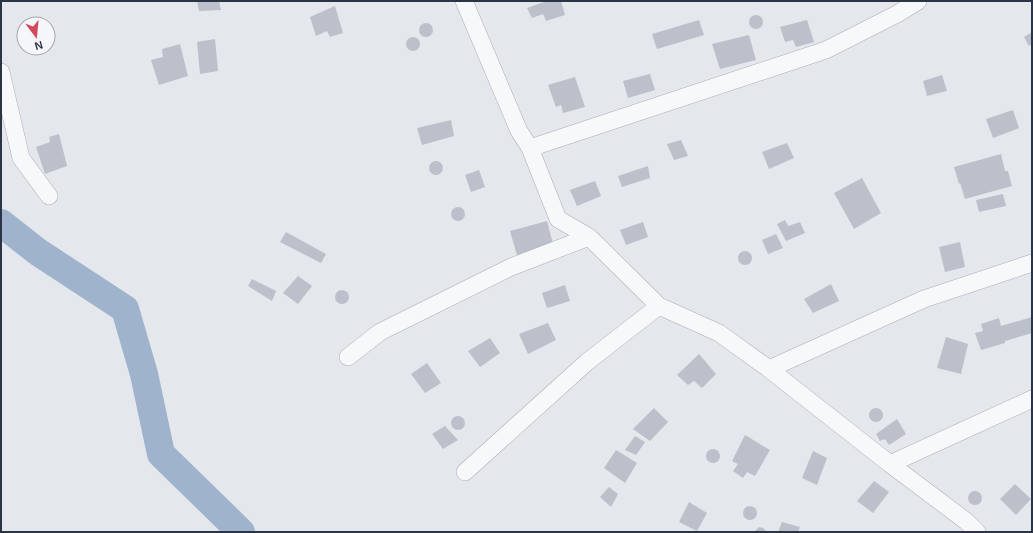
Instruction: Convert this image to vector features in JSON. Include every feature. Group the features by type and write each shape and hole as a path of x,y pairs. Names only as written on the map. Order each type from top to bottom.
{"street":[{"path":"464,1 520,131 530,148 558,219 589,237 659,306 719,334 769,369 890,464 966,521 977,532"},
{"path":"530,148 826,50 897,14 918,1"},
{"path":"1,72 7,129 21,158 49,196"},
{"path":"348,357 386,328 511,267 589,237"},
{"path":"769,369 924,299 1032,263"},
{"path":"465,472 587,362 659,306"},
{"path":"890,464 1032,399"}],"building":[{"path":"197,1 219,1 221,10 199,11"},
{"path":"547,1 561,1 565,15 546,21 543,14 532,18 527,8"},
{"path":"335,6 343,33 330,37 327,31 316,36 310,17"},
{"path":"756,15 761,17 763,22 761,27 756,29 751,27 749,22 751,17"},
{"path":"699,20 704,35 657,49 652,34"},
{"path":"807,20 814,42 796,47 793,40 785,42 780,27"},
{"path":"426,23 431,25 433,30 431,35 426,37 421,35 419,30 421,25"},
{"path":"1032,32 1032,44 1029,46 1024,37"},
{"path":"749,35 756,60 720,69 712,44"},
{"path":"413,37 418,39 420,44 418,49 413,51 408,49 406,44 408,39"},
{"path":"215,39 218,71 200,74 197,42"},
{"path":"180,44 188,76 159,85 151,60 163,57 162,49"},
{"path":"650,74 655,90 628,98 623,81"},
{"path":"942,75 947,91 927,96 923,81"},
{"path":"575,77 585,107 563,113 561,105 556,107 548,85"},
{"path":"1013,110 1019,128 993,138 986,119"},
{"path":"451,120 454,136 422,145 417,128"},
{"path":"59,134 67,166 45,174 36,147 50,142 49,137"},
{"path":"681,140 688,156 674,160 667,144"},
{"path":"787,143 794,158 769,169 762,152"},
{"path":"1001,154 1005,171 1008,171 1012,186 965,199 954,167"},
{"path":"436,161 441,163 443,168 441,173 436,175 431,173 429,168 431,163"},
{"path":"648,166 650,178 622,187 618,176"},
{"path":"479,170 485,187 471,192 465,175"},
{"path":"862,178 881,213 854,229 834,193"},
{"path":"595,181 601,196 577,206 570,190"},
{"path":"1003,194 1006,206 979,212 976,200"},
{"path":"458,207 463,209 465,214 463,219 458,221 453,219 451,214 453,209"},
{"path":"785,220 788,226 800,222 805,233 786,241 777,224"},
{"path":"547,221 553,244 517,255 510,231"},
{"path":"643,222 648,237 626,245 620,230"},
{"path":"286,232 326,254 321,263 280,242"},
{"path":"776,234 783,248 768,254 762,240"},
{"path":"960,242 965,267 945,272 939,247"},
{"path":"745,251 750,253 752,258 750,263 745,265 740,263 738,258 740,253"},
{"path":"298,276 312,286 298,304 283,293"},
{"path":"252,279 276,291 272,301 248,286"},
{"path":"831,284 839,301 813,313 804,299"},
{"path":"565,285 570,301 547,308 542,293"},
{"path":"342,290 347,292 349,297 347,302 342,304 337,302 335,297 337,292"},
{"path":"1032,317 1032,333 981,350 975,333 983,331 981,324 999,318 1001,326"},
{"path":"548,323 556,340 528,354 519,334"},
{"path":"946,337 968,344 961,374 937,368"},
{"path":"490,338 500,353 480,367 468,351"},
{"path":"699,354 716,374 702,388 694,381 688,385 677,375"},
{"path":"427,363 441,383 425,393 411,374"},
{"path":"654,408 668,422 650,441 633,429"},
{"path":"876,408 881,410 883,415 881,420 876,422 871,420 869,415 871,410"},
{"path":"458,416 463,418 465,423 463,428 458,430 453,428 451,423 453,418"},
{"path":"897,419 906,434 889,445 885,439 880,441 876,434"},
{"path":"445,426 458,440 443,449 432,434"},
{"path":"745,435 770,450 755,476 747,472 743,478 733,471 738,464 732,461"},
{"path":"635,436 645,442 636,455 625,450"},
{"path":"713,449 718,451 720,456 718,461 713,463 708,461 706,456 708,451"},
{"path":"616,450 637,463 625,483 604,468"},
{"path":"813,451 827,458 817,485 802,478"},
{"path":"874,481 889,492 873,513 857,501"},
{"path":"1015,484 1031,499 1016,515 1000,499"},
{"path":"609,487 618,494 611,507 600,497"},
{"path":"975,491 980,493 982,498 980,503 975,505 970,503 968,498 970,493"},
{"path":"689,502 707,513 697,531 679,522"},
{"path":"750,506 755,508 757,513 755,518 750,520 745,518 743,513 745,508"},
{"path":"782,522 800,527 798,532 778,532"},
{"path":"759,527 763,528 767,532 754,532"}],"waterway":[{"path":"1,223 38,252 125,309 144,374 161,454 241,532"}]}
